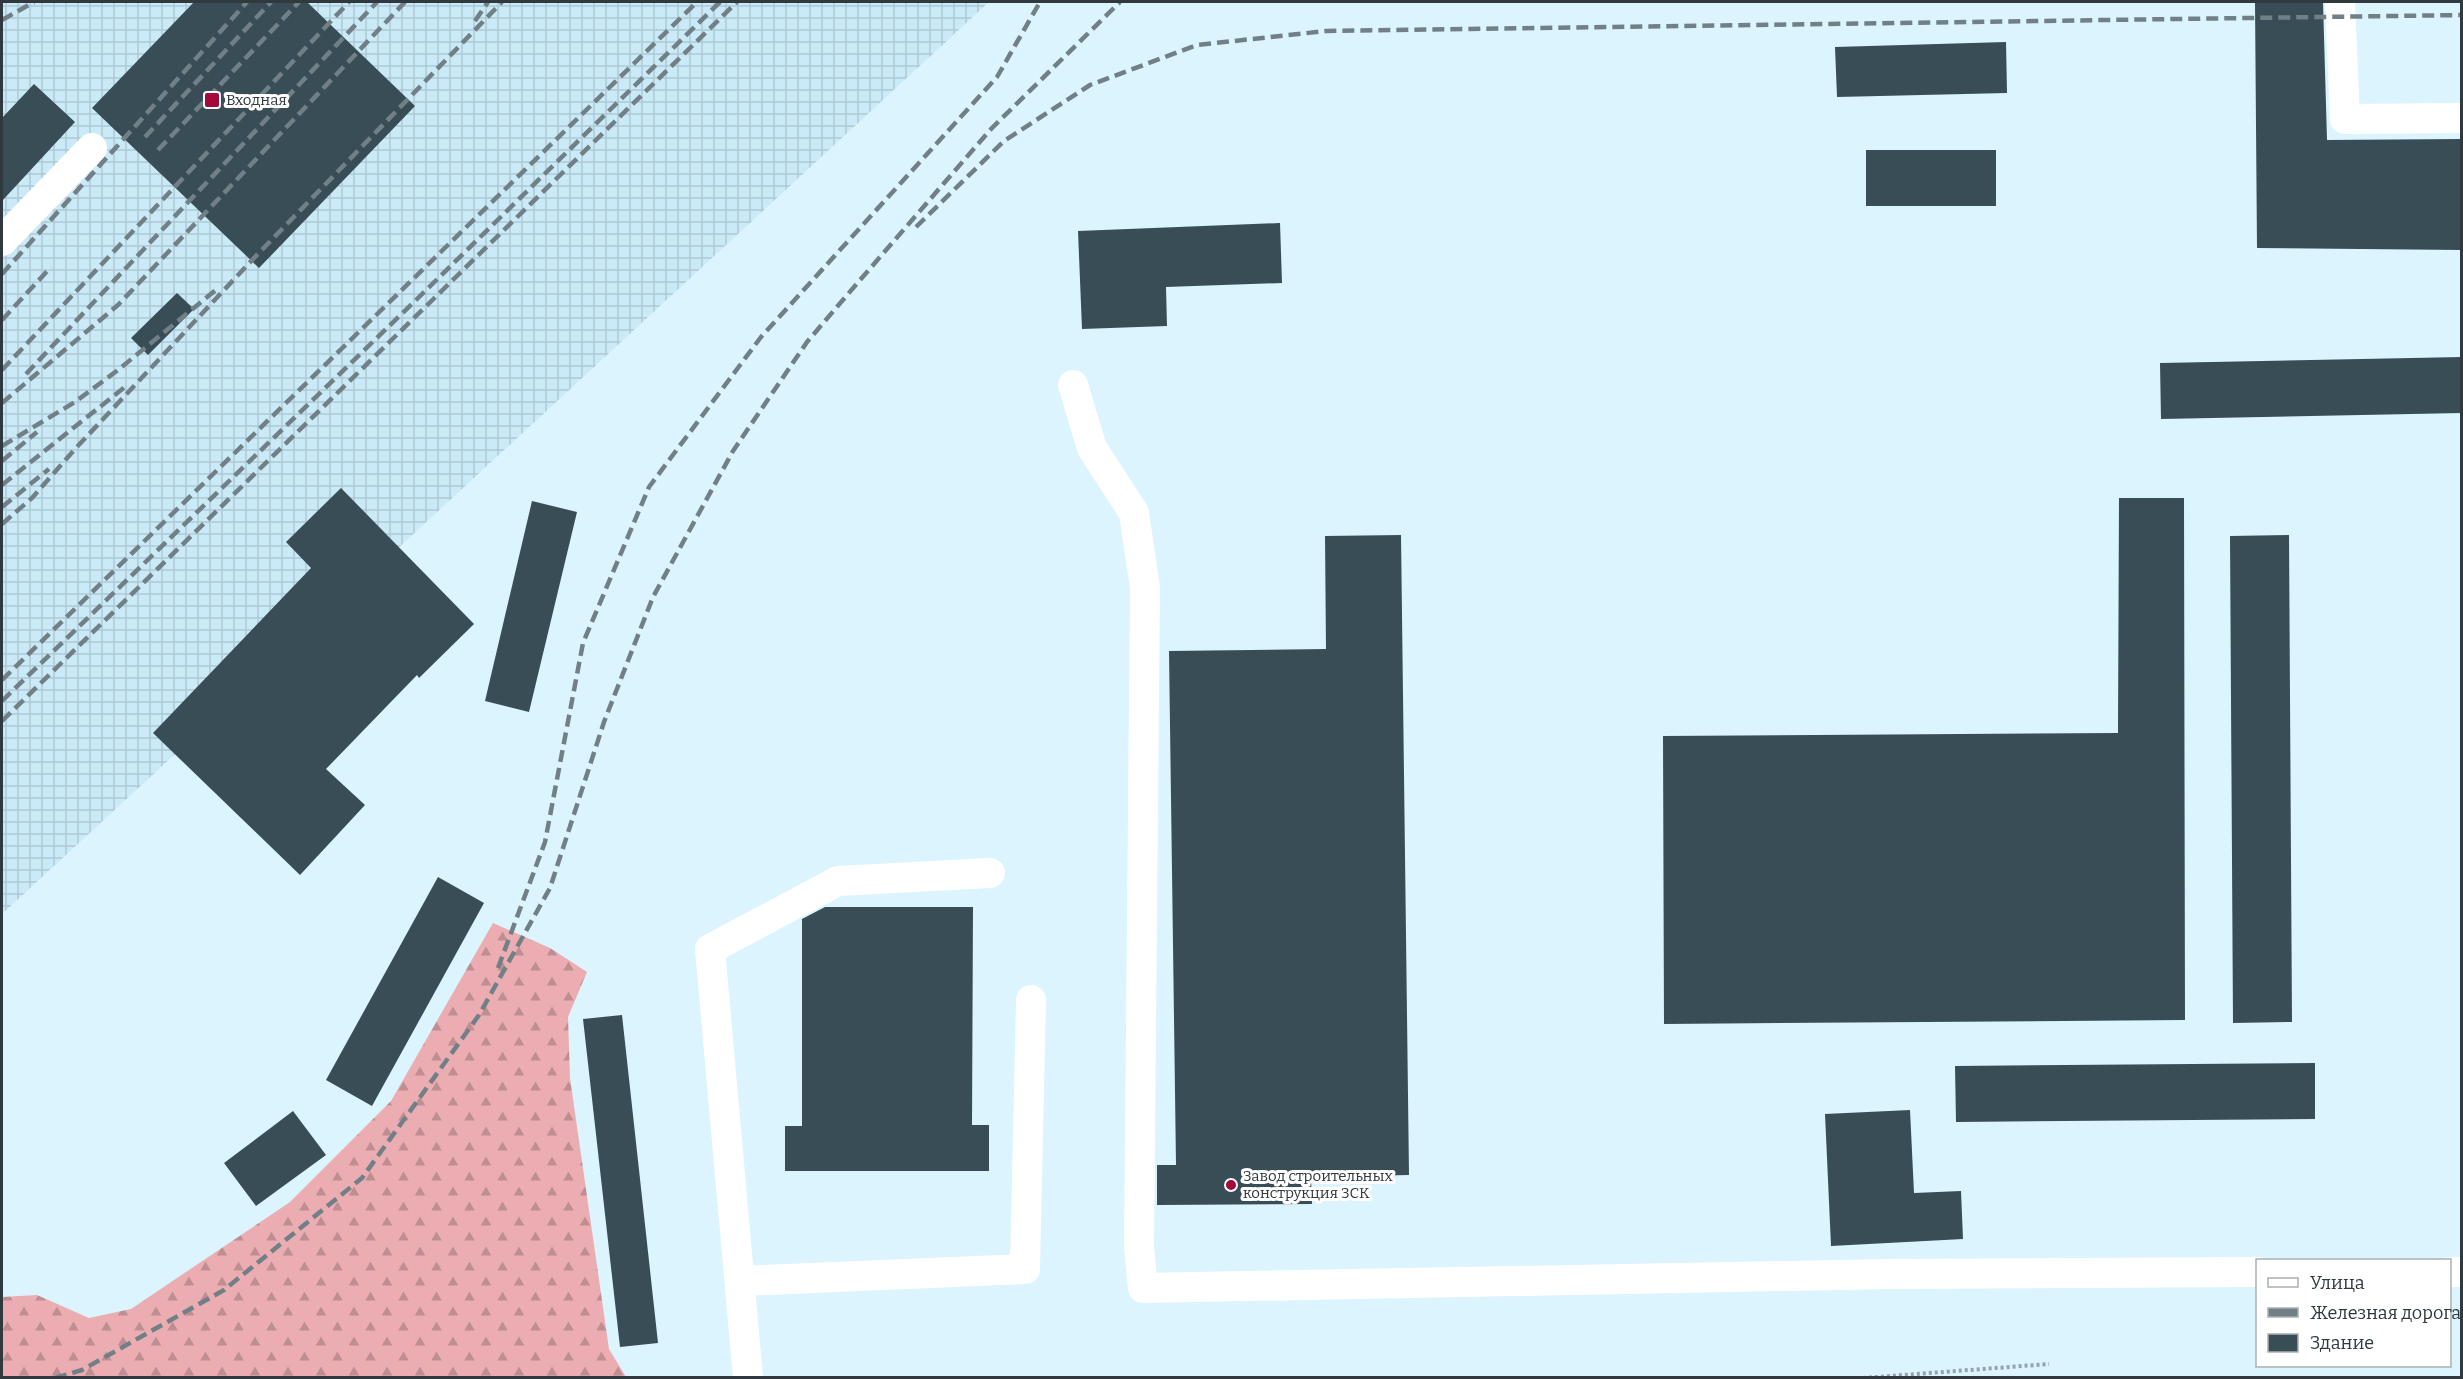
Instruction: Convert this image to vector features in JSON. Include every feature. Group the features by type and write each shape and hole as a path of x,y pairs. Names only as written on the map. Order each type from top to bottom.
{"street":[{"path":"2340,2 2345,120 2462,118"},
{"path":"2,241 92,148"},
{"path":"1073,386 1092,448 1134,513 1145,588 1139,1247 1143,1288 1892,1274 2256,1272"},
{"path":"748,1377 710,949 838,881 990,873"},
{"path":"741,1281 1024,1269 1031,999"}],"path":[{"path":"1863,1377 2049,1364"}],"shaded area":[{"path":"2,2 989,2 2,914"}],"green space":[{"path":"493,923 550,948 587,972 568,1017 570,1078 609,1349 626,1377 2,1377 2,1297 37,1295 89,1318 131,1309 290,1202 391,1101"}],"building":[{"path":"194,2 307,2 415,106 259,268 92,108"},
{"path":"2255,2 2323,2 2327,140 2462,139 2462,250 2257,248"},
{"path":"2006,42 2007,93 1837,97 1835,47"},
{"path":"34,84 75,122 2,201 2,118"},
{"path":"1866,150 1996,150 1996,206 1866,206"},
{"path":"1280,223 1282,283 1166,287 1167,326 1082,329 1078,231"},
{"path":"177,293 194,309 148,355 131,338"},
{"path":"2462,357 2462,413 2161,419 2160,363"},
{"path":"341,488 474,624 419,678 417,675 326,769 365,805 300,875 153,733 311,568 286,542"},
{"path":"2119,498 2184,498 2185,1020 1664,1024 1663,736 2118,733"},
{"path":"532,501 577,512 529,712 485,701"},
{"path":"1401,535 1409,1175 1311,1177 1312,1204 1157,1205 1157,1165 1176,1165 1169,651 1326,649 1325,536"},
{"path":"2289,535 2292,1022 2233,1023 2230,536"},
{"path":"438,877 484,903 372,1106 326,1080"},
{"path":"825,907 973,907 972,1125 989,1125 989,1171 785,1171 785,1126 802,1126 802,919"},
{"path":"622,1015 658,1343 620,1347 583,1019"},
{"path":"2315,1063 2315,1119 1956,1122 1955,1066"},
{"path":"1910,1110 1914,1193 1961,1191 1963,1239 1831,1246 1825,1114"},
{"path":"293,1111 326,1155 256,1206 224,1163"}],"railway":[{"path":"2,20 34,2"},
{"path":"2,274 247,2"},
{"path":"145,137 271,2"},
{"path":"158,150 299,2"},
{"path":"2,370 349,2"},
{"path":"26,374 377,2"},
{"path":"2,403 118,305 405,2"},
{"path":"475,21 488,2"},
{"path":"2,524 32,498 255,257 502,2"},
{"path":"2,680 697,2"},
{"path":"2,701 720,2"},
{"path":"2,721 737,2"},
{"path":"498,968 545,842 583,643 649,487 761,337 997,77 1040,2"},
{"path":"55,1378 82,1370 224,1290 362,1178 479,1015 550,888 604,722 653,597 733,451 807,342 854,287 991,129 1120,2"},
{"path":"916,227 1004,141 1090,85 1197,45 1326,31 2462,15"},
{"path":"2,320 51,267"},
{"path":"2,446 75,402 217,289"},
{"path":"2,485 126,386"},
{"path":"2,461 37,432"},
{"path":"2,507 49,469"}],"place":[{"name":"Входная","path":"212,100"},
{"name":"Завод строительных конструкция ЗСК","path":"1231,1185"}]}
